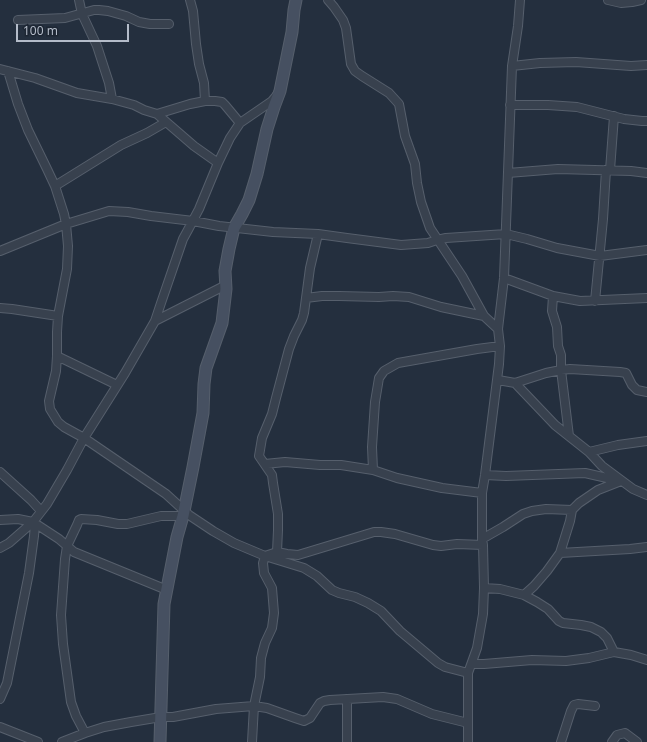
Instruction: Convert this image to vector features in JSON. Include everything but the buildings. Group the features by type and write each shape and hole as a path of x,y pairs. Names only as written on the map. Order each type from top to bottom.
{"street":[{"path":"79,0 82,14 110,83 112,99"},
{"path":"190,0 193,11 196,44 206,101"},
{"path":"160,742 164,604 177,537 194,467 203,413 206,368 222,323 226,285 225,271 234,228 249,200 257,174 267,129 280,91 292,32 296,0"},
{"path":"328,0 343,20 346,28 351,64 355,71 389,93 399,104 405,136 415,164 421,202 430,228 462,276 484,316 498,328"},
{"path":"468,742 468,673 477,648 482,621 484,588 482,493 498,380 500,346 498,328 504,278 512,66 520,0"},
{"path":"608,0 621,3 641,0"},
{"path":"18,20 65,18 94,10 108,10 139,22 150,24 169,24"},
{"path":"512,66 540,63 576,62 631,66 647,65"},
{"path":"4,70 35,78 77,93 112,99 134,105 157,114 194,146 218,163"},
{"path":"4,70 28,130 55,186 66,224 68,246 67,269 58,316 56,371 49,401 50,409 58,422 64,427 84,438 166,494 183,513"},
{"path":"0,548 9,544 34,523 47,504 84,438 155,320 184,239 199,209 230,138 240,123 272,101 280,91"},
{"path":"157,114 190,104 215,101 222,102 240,123"},
{"path":"510,105 577,107 630,120 647,121"},
{"path":"595,301 614,116"},
{"path":"55,186 121,145 166,122"},
{"path":"508,173 558,169 608,170 647,173"},
{"path":"0,251 66,224 109,211 128,212 234,228 273,232 318,234 401,245 428,243 446,238 506,234 558,248 600,256 647,250"},
{"path":"277,552 278,519 272,476 259,456 262,438 272,414 292,343 302,320 310,268 318,234"},
{"path":"504,278 553,296 580,301 647,298"},
{"path":"155,320 226,285"},
{"path":"306,298 322,296 409,297 441,307 484,316"},
{"path":"553,296 552,311 557,328 558,346 561,355 561,370 568,436"},
{"path":"0,308 12,308 58,316"},
{"path":"373,470 372,448 375,402 379,378 384,371 398,363 500,346"},
{"path":"57,356 117,385"},
{"path":"498,380 515,383 561,370 620,372 626,373 632,385 638,390 647,392"},
{"path":"515,383 555,425 589,452 618,482"},
{"path":"589,452 618,445 647,441"},
{"path":"265,464 285,462 341,465 373,470 397,478 442,488 482,493"},
{"path":"0,472 32,500 41,511"},
{"path":"485,475 506,476 585,473 607,478 647,495"},
{"path":"524,595 543,576 560,553 572,510 590,495 618,482"},
{"path":"265,556 277,552 298,555 374,532 395,534 441,546 482,542 523,514 546,509 572,510"},
{"path":"85,733 76,716 71,702 63,644 61,615 67,546 76,525 81,519 128,524 161,516 183,513 189,515 234,543 265,556 304,568 317,576 332,590 355,597 368,603 381,611 400,631 442,665 454,670 468,673"},
{"path":"0,520 18,520 34,523 74,552 167,590"},
{"path":"0,699 12,661 16,634 29,574 34,536 34,523"},
{"path":"560,553 647,547"},
{"path":"252,742 254,706 260,677 261,658 265,643 272,628 274,613 272,588 264,573 263,563 265,556"},
{"path":"484,588 500,589 524,595 542,605 563,623 591,627 601,632 607,638 614,652"},
{"path":"472,664 532,660 566,661 590,658 614,652 647,660"},
{"path":"62,742 104,727 216,709 254,706 267,708 304,721 310,718 320,703 324,701 382,697 398,699 432,714 468,723"},
{"path":"347,699 347,742"},
{"path":"561,742 574,705 595,706"},
{"path":"0,727 38,742"},
{"path":"612,742 617,735 625,733 637,742"}]}
